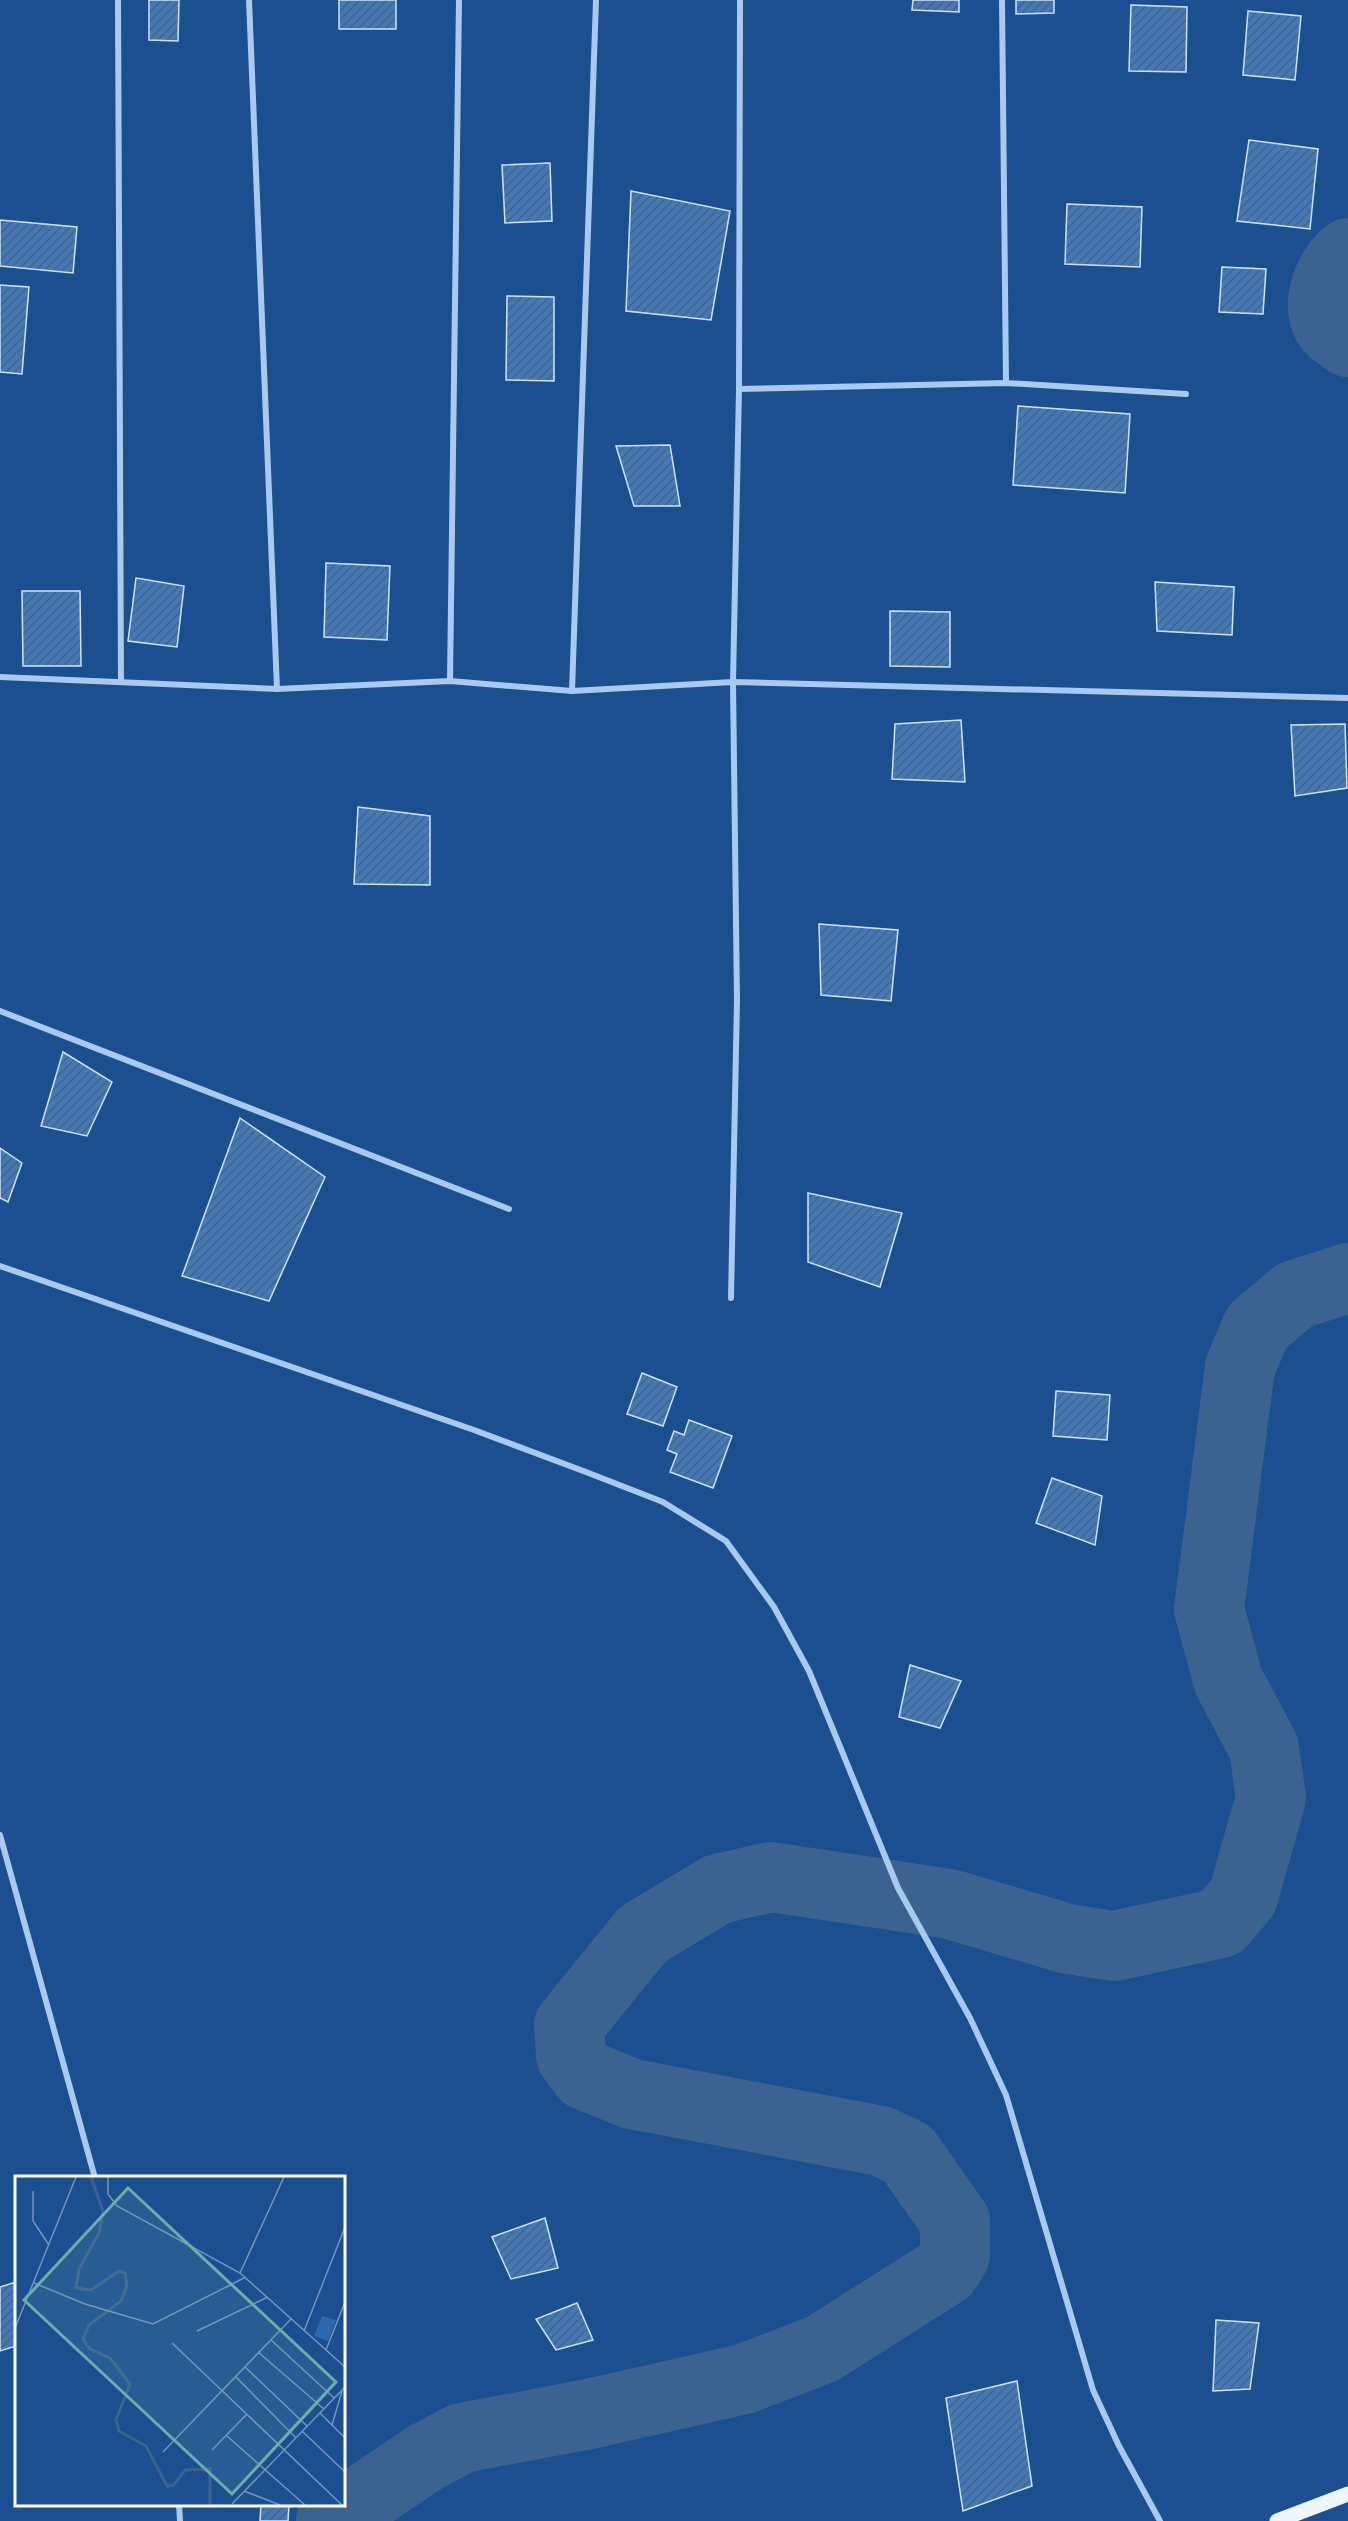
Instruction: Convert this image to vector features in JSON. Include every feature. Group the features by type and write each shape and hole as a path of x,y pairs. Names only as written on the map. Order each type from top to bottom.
{"main road":[{"path":"1277,2521 1348,2494"}],"street":[{"path":"118,0 121,682"},
{"path":"249,0 277,689"},
{"path":"450,681 459,0"},
{"path":"572,691 596,0"},
{"path":"731,1298 737,1000 733,682 739,388 740,0"},
{"path":"1002,0 1006,383"},
{"path":"739,388 1006,383 1186,394"},
{"path":"0,677 277,689 450,681 572,691 733,682 1348,698"},
{"path":"0,1011 509,1209"},
{"path":"0,1266 474,1430 576,1468 663,1502 726,1541 774,1607 809,1671 898,1888 970,2018 1006,2095 1093,2390 1119,2446 1160,2521"},
{"path":"0,1835 94,2176"},
{"path":"179,2506 180,2521"}],"building":[{"path":"149,0 179,0 178,41 149,40"},
{"path":"339,0 396,0 396,29 339,29"},
{"path":"913,0 959,0 959,12 912,10"},
{"path":"1016,0 1054,0 1054,13 1016,14"},
{"path":"1131,5 1187,7 1186,72 1129,71"},
{"path":"1248,11 1301,16 1295,80 1243,75"},
{"path":"1249,140 1318,149 1310,229 1237,221"},
{"path":"550,163 552,221 505,223 502,165"},
{"path":"631,191 730,211 711,320 626,311"},
{"path":"1067,204 1142,207 1140,267 1065,264"},
{"path":"0,220 77,227 73,273 0,266"},
{"path":"1222,267 1266,269 1263,314 1219,312"},
{"path":"0,285 29,287 22,374 0,372"},
{"path":"507,296 554,297 554,381 506,380"},
{"path":"1018,406 1130,414 1125,493 1013,485"},
{"path":"670,445 680,506 634,506 616,446"},
{"path":"326,563 390,566 387,640 324,637"},
{"path":"136,578 184,586 177,647 128,641"},
{"path":"1155,582 1234,587 1232,635 1157,631"},
{"path":"22,591 80,591 81,666 23,666"},
{"path":"890,611 950,612 950,667 890,666"},
{"path":"961,720 965,782 892,779 895,724"},
{"path":"1345,724 1347,788 1295,796 1291,725"},
{"path":"358,807 430,816 430,885 354,884"},
{"path":"819,924 898,930 891,1001 821,995"},
{"path":"63,1052 112,1082 87,1136 41,1126"},
{"path":"240,1118 325,1177 269,1301 182,1276"},
{"path":"0,1148 22,1163 8,1202 0,1198"},
{"path":"808,1193 902,1213 880,1287 808,1262"},
{"path":"642,1373 677,1387 663,1426 627,1414"},
{"path":"1056,1391 1110,1395 1107,1440 1053,1436"},
{"path":"689,1420 732,1436 713,1488 670,1472 677,1454 667,1450 674,1431 684,1435"},
{"path":"1052,1478 1102,1496 1095,1545 1036,1523"},
{"path":"910,1665 961,1681 940,1728 899,1717"},
{"path":"545,2218 558,2268 511,2279 492,2237"},
{"path":"15,2282 15,2346 0,2351 0,2287"},
{"path":"577,2303 593,2340 556,2350 536,2319"},
{"path":"1216,2320 1259,2323 1250,2389 1213,2391"},
{"path":"1017,2381 1032,2486 963,2511 946,2398"},
{"path":"261,2506 289,2506 288,2521 260,2521"}],"waterway":[{"path":"1348,253 1330,276 1323,305 1327,324 1348,342"},
{"path":"331,2521 426,2457 462,2438 589,2414 744,2379 822,2349 945,2271 955,2255 955,2221 908,2154 881,2141 632,2094 585,2075 571,2056 569,2025 643,1934 718,1889 771,1877 950,1904 1068,1939 1114,1946 1221,1923 1243,1897 1271,1798 1264,1748 1228,1680 1209,1609 1240,1367 1257,1327 1295,1295 1348,1278"}]}
